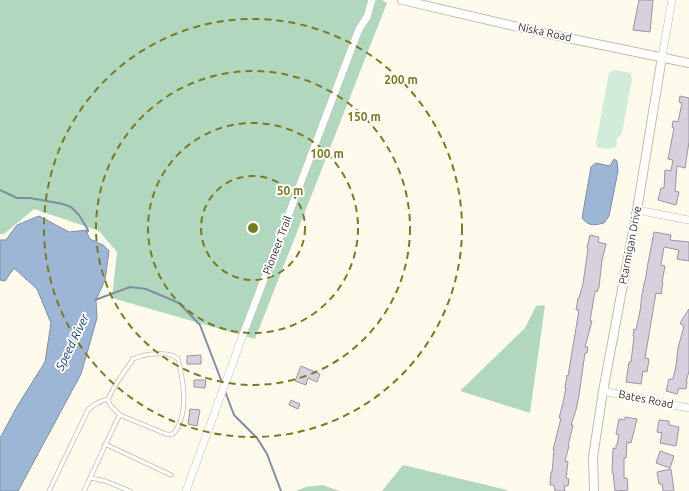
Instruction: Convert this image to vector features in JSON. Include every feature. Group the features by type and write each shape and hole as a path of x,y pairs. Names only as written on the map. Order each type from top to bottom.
{"street":[{"name":"Pioneer Trail","path":"186,491 221,393 359,29 367,17 372,0"},
{"name":"Niska Road","path":"402,0 689,63"},
{"name":"Ptarmigan Drive","path":"594,491 593,457 603,391 637,210 672,0"},
{"path":"637,210 689,220"},
{"name":"Bates Road","path":"603,391 689,408"}],"lane":[{"path":"49,491 88,410 93,405 108,399 116,384 134,359 150,354 165,354 176,356 178,359 184,393 184,402 182,418 175,432 166,434 120,415 110,405 108,399"},
{"path":"84,491 120,415"},
{"path":"105,444 171,475"},
{"path":"91,478 105,481 130,491"}],"green space":[{"path":"0,0 382,0 387,3 255,339 112,298 117,252 99,231 34,209 4,234 0,234"},
{"path":"615,70 631,73 632,80 622,133 617,139 616,147 604,149 597,147 596,143 609,73"},
{"path":"545,305 530,413 460,391 525,328 536,306"},
{"path":"403,465 507,490 507,491 382,491"},
{"path":"323,485 341,491 296,491 306,487"}],"water":[{"path":"614,159 617,161 618,171 609,216 604,223 595,225 587,223 582,218 591,167 596,163 610,166"},
{"name":"Speed River","path":"39,216 69,232 88,230 89,231 87,233 90,239 103,245 109,251 105,280 96,300 97,318 81,374 18,491 0,491 0,438 18,405 45,362 51,323 37,289 14,268 5,281 0,280 0,240 6,240 17,225"}],"building":[{"path":"639,0 653,0 650,32 633,30"},
{"path":"680,96 689,98 689,142 685,168 677,166 675,191 679,192 676,205 658,200 661,188 664,188 665,170 671,171 673,160 668,159 674,128 672,127 673,121 678,122 682,103 679,102"},
{"path":"654,232 671,235 670,240 689,242 689,261 677,259 679,250 664,247 661,265 665,266 661,294 656,293 645,358 649,359 647,372 643,371 641,384 626,382 629,362 631,362 634,329 636,330 640,311"},
{"path":"590,235 599,237 598,242 606,244 602,260 599,287 597,292 595,291 590,321 592,321 585,347 588,347 587,353 585,353 579,395 571,425 573,425 565,461 568,462 566,478 569,479 568,486 564,486 565,491 555,491 554,485 550,485 553,450 561,418 559,418 566,388 579,310 576,310 583,284"},
{"path":"689,309 689,371 686,389 679,388 677,394 666,391 669,379 673,379 676,366 678,348 684,326 680,323"},
{"path":"201,355 201,364 187,364 187,356"},
{"path":"301,366 320,374 317,382 308,378 306,385 295,381"},
{"path":"194,380 206,380 205,388 194,387"},
{"path":"291,400 300,404 298,409 289,405"},
{"path":"190,409 200,410 197,426 188,424"},
{"path":"625,417 637,419 631,443 627,442 626,458 624,458 624,478 627,478 628,490 615,491 612,473 613,448 616,449 617,445 619,435 616,434 619,419 625,420"},
{"path":"659,420 669,421 669,425 679,427 676,446 660,443 662,433 657,432"},
{"path":"660,451 674,456 670,468 656,463"},
{"path":"671,469 674,491 663,491 662,484 659,484 657,472"}],"waterway":[{"path":"0,190 17,198 30,198 63,204 71,207 79,215 88,230 87,231"},
{"path":"95,300 130,287 146,289 179,303 200,325 223,385"},
{"path":"225,391 234,415 257,438 267,454 281,491"}]}
